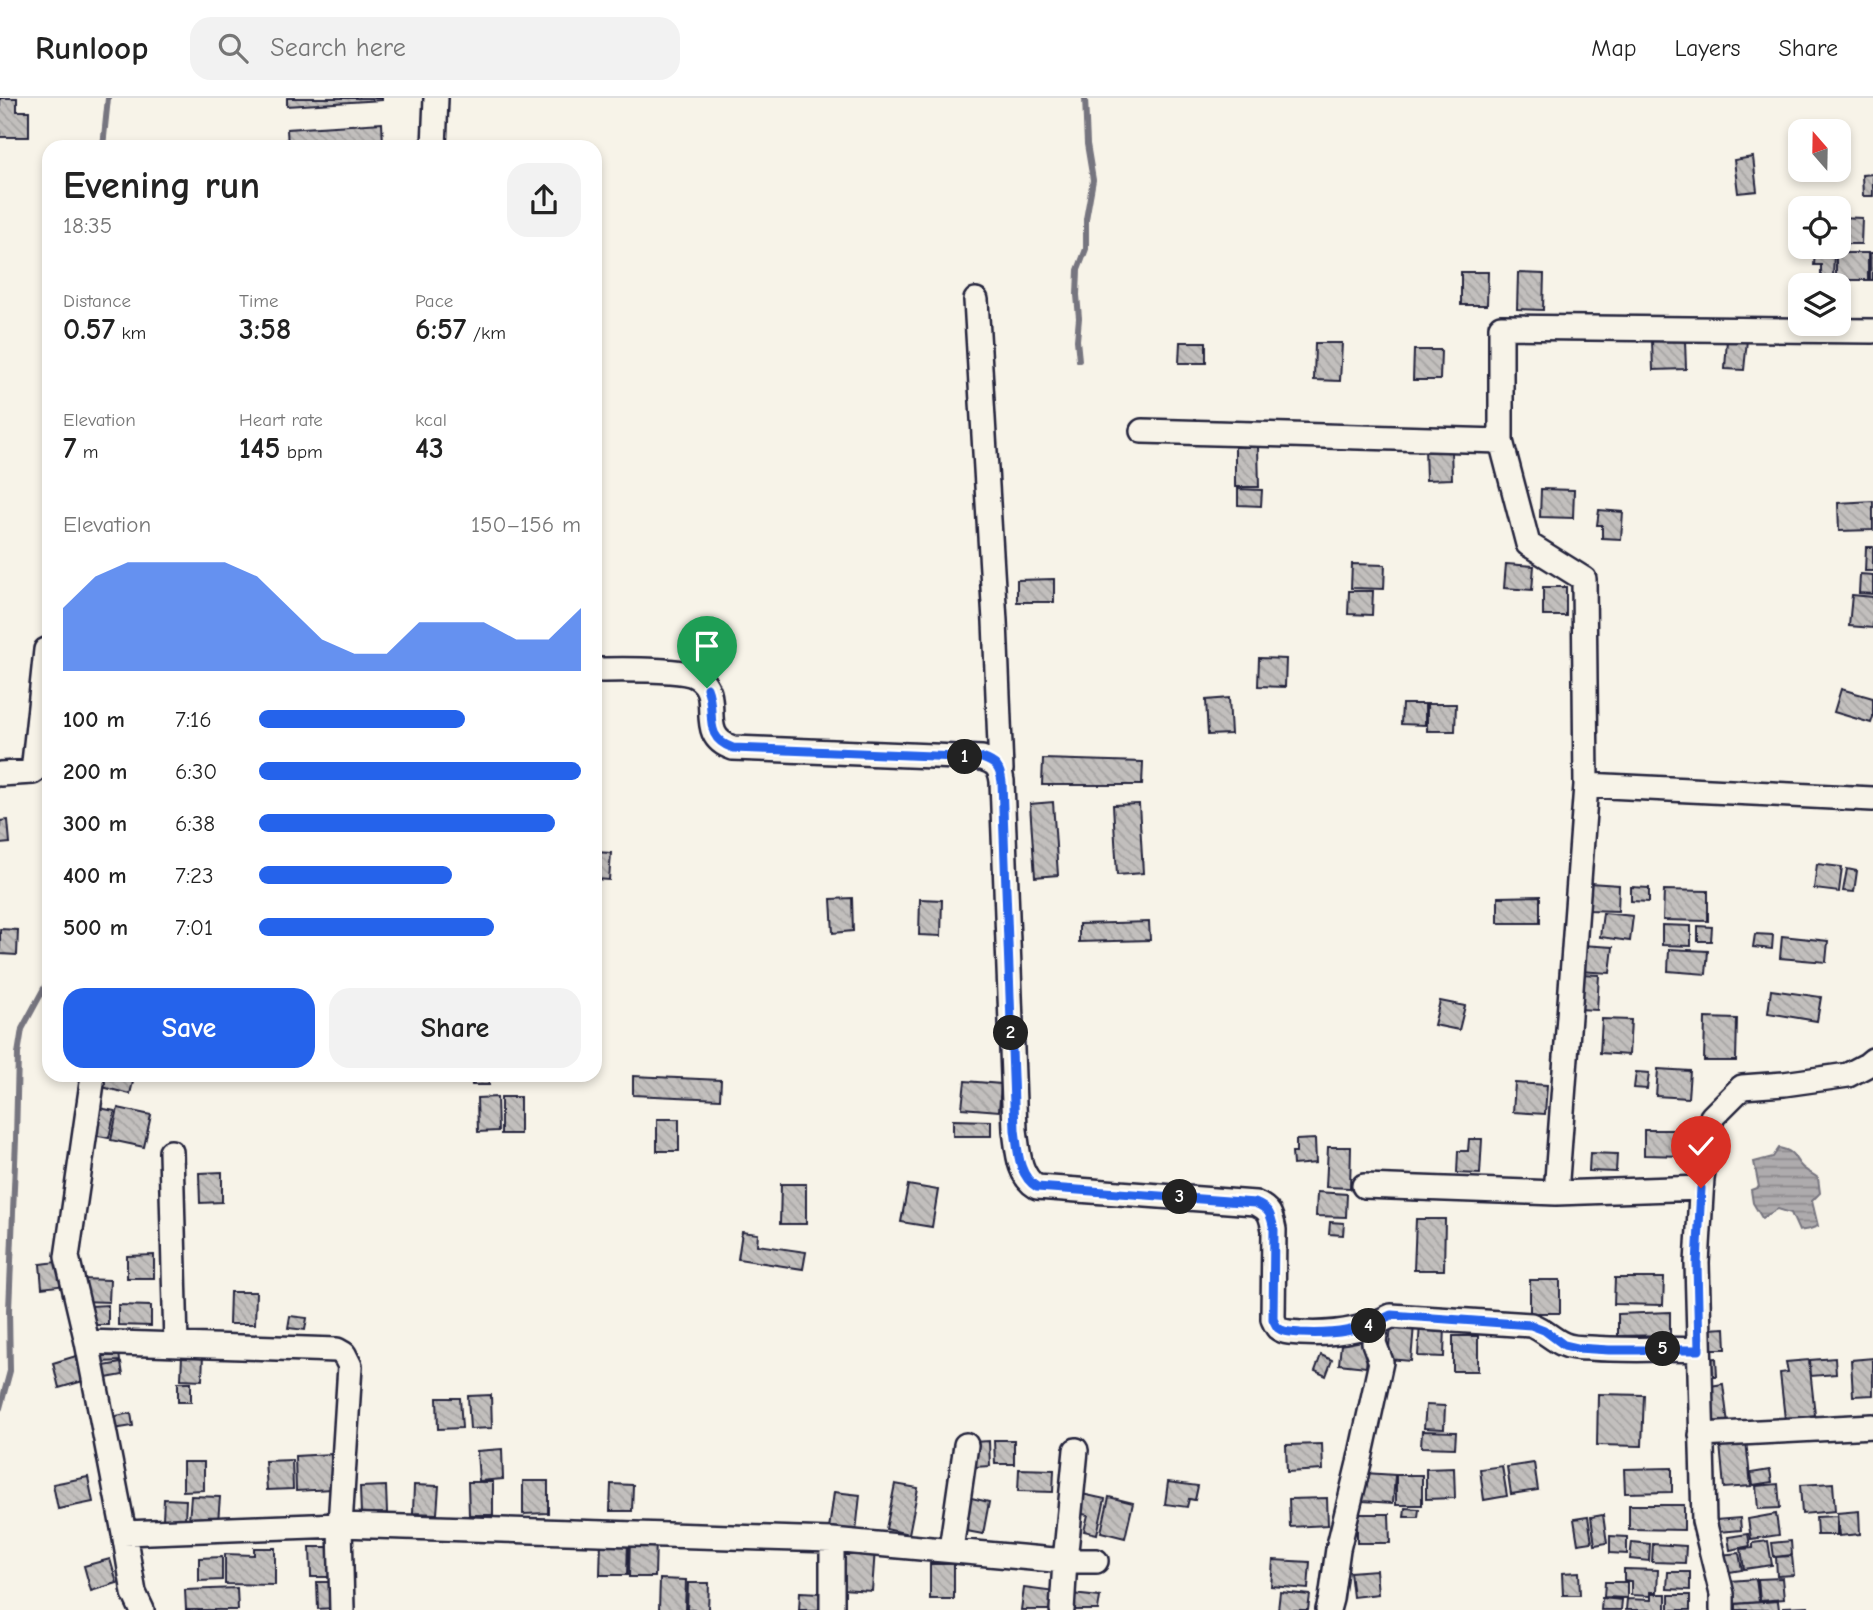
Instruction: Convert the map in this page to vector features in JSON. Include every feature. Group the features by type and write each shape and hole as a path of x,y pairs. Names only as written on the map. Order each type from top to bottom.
{"street":[{"path":"434,140 436,98"},
{"path":"976,300 994,607 1015,1130 1024,1175 1037,1187 1255,1203 1264,1207 1272,1220 1274,1230 1273,1319 1277,1327 1285,1331 1325,1334 1344,1332 1376,1324 1391,1315 1531,1325 1544,1330 1564,1345 1577,1348 1699,1350"},
{"path":"1556,1193 1586,785 1584,579 1528,544 1501,441 1501,327 1873,331"},
{"path":"1142,431 1501,441"},
{"path":"602,670 677,672 699,678 710,695 712,729 722,744 733,748 982,758 994,763 1001,770"},
{"path":"0,774 33,772 42,688"},
{"path":"1586,785 1873,799"},
{"path":"1722,1610 1722,1594 1704,1521 1697,1264 1701,1188 1712,1118 1742,1087 1848,1075 1873,1060"},
{"path":"92,1083 67,1257 87,1342 134,1592 142,1610"},
{"path":"171,1152 176,1345"},
{"path":"1364,1186 1556,1193 1701,1188"},
{"path":"1328,1610 1338,1549 1381,1362 1374,1343 1376,1324"},
{"path":"87,1342 337,1350 344,1354 350,1366 340,1525 342,1610"},
{"path":"1701,1435 1873,1426"},
{"path":"951,1549 966,1445"},
{"path":"1062,1610 1076,1450"},
{"path":"124,1533 340,1525 832,1540 1065,1561 1096,1561"},
{"path":"832,1540 832,1610"}],"shaded area":[{"path":"1779,1148 1792,1153 1802,1167 1818,1178 1820,1193 1812,1201 1818,1226 1799,1231 1791,1213 1778,1209 1762,1218 1753,1203 1751,1190 1759,1187 1754,1162 1773,1157"}],"building":[{"path":"0,98 17,98 17,111 29,111 29,137 0,137"},
{"path":"287,98 382,98 382,100 287,106"},
{"path":"382,123 383,140 288,140 287,129"},
{"path":"1753,157 1757,191 1738,193 1734,160"},
{"path":"1873,174 1873,196 1863,196 1862,175"},
{"path":"1851,218 1862,218 1861,244 1851,244"},
{"path":"1851,253 1868,253 1868,280 1851,280 1851,273 1836,273 1836,259 1851,259"},
{"path":"1870,253 1873,253 1873,280 1870,280"},
{"path":"1814,259 1834,259 1833,273 1821,273 1821,265 1814,265"},
{"path":"1461,272 1488,272 1487,305 1461,305"},
{"path":"1518,273 1544,274 1543,310 1517,309"},
{"path":"1727,339 1747,340 1744,370 1725,369"},
{"path":"1685,340 1686,369 1653,370 1652,341"},
{"path":"1180,342 1206,342 1206,363 1179,363"},
{"path":"1315,343 1342,343 1340,381 1314,380"},
{"path":"1414,350 1441,350 1440,380 1413,380"},
{"path":"1235,447 1258,447 1259,487 1235,487"},
{"path":"1425,448 1451,448 1452,479 1426,480"},
{"path":"1238,489 1262,490 1261,506 1238,505"},
{"path":"1541,489 1574,490 1573,518 1540,517"},
{"path":"1873,501 1873,530 1839,531 1838,503"},
{"path":"1599,510 1623,512 1621,539 1602,538 1602,525 1597,525"},
{"path":"1866,547 1873,547 1873,571 1865,571"},
{"path":"1352,564 1385,565 1384,589 1351,588"},
{"path":"1506,564 1534,566 1532,590 1504,588"},
{"path":"1860,574 1873,575 1873,594 1859,593"},
{"path":"1054,579 1054,602 1017,602 1017,580"},
{"path":"1543,587 1566,587 1566,616 1543,616"},
{"path":"1349,591 1373,591 1372,615 1348,614"},
{"path":"1852,595 1873,597 1873,628 1849,626"},
{"path":"1259,658 1286,659 1285,687 1258,686"},
{"path":"1841,689 1873,698 1871,723 1834,712"},
{"path":"1229,698 1231,734 1208,735 1206,700"},
{"path":"1402,704 1425,704 1425,725 1401,724"},
{"path":"1427,704 1456,704 1455,731 1427,731"},
{"path":"1043,759 1143,762 1142,785 1042,785"},
{"path":"1053,802 1058,875 1035,877 1030,804"},
{"path":"1139,804 1143,873 1117,875 1113,805"},
{"path":"8,820 10,843 0,844 0,821"},
{"path":"602,852 611,853 609,880 602,880"},
{"path":"1817,864 1842,867 1839,892 1814,889"},
{"path":"1847,869 1857,871 1854,892 1843,891"},
{"path":"1589,883 1619,885 1618,911 1588,910"},
{"path":"1631,887 1649,888 1649,902 1631,901"},
{"path":"1664,890 1708,891 1708,921 1663,920"},
{"path":"1540,896 1540,923 1498,923 1498,897"},
{"path":"852,898 853,931 833,933 831,899"},
{"path":"920,899 942,900 941,936 919,935"},
{"path":"1603,913 1633,916 1630,941 1600,937"},
{"path":"1149,922 1150,940 1079,942 1079,924"},
{"path":"1662,925 1691,926 1691,946 1662,945"},
{"path":"1698,926 1712,927 1711,941 1698,941"},
{"path":"0,929 18,930 17,955 0,954"},
{"path":"1755,934 1773,935 1772,949 1753,947"},
{"path":"1782,936 1828,941 1826,962 1780,958"},
{"path":"1581,945 1613,947 1610,973 1578,971"},
{"path":"1669,949 1708,951 1706,974 1668,971"},
{"path":"1580,974 1599,975 1597,1010 1578,1009"},
{"path":"1771,990 1821,997 1817,1021 1768,1013"},
{"path":"1440,1001 1465,1006 1459,1030 1434,1025"},
{"path":"1705,1018 1737,1019 1736,1061 1704,1061"},
{"path":"1602,1019 1631,1020 1629,1055 1600,1053"},
{"path":"1658,1069 1690,1071 1688,1098 1656,1096"},
{"path":"1636,1072 1649,1073 1647,1089 1634,1088"},
{"path":"633,1076 721,1080 720,1099 633,1095"},
{"path":"965,1081 1001,1084 999,1111 962,1108"},
{"path":"103,1082 133,1082 130,1094 102,1087"},
{"path":"472,1082 489,1082 489,1085 472,1085"},
{"path":"1515,1083 1547,1085 1545,1114 1513,1112"},
{"path":"497,1097 498,1131 478,1132 477,1098"},
{"path":"501,1097 520,1097 520,1134 501,1134"},
{"path":"94,1107 115,1111 109,1138 88,1134"},
{"path":"118,1108 151,1115 144,1147 111,1140"},
{"path":"657,1119 679,1119 679,1151 657,1151"},
{"path":"953,1120 991,1121 991,1136 953,1136"},
{"path":"1644,1130 1687,1130 1686,1156 1644,1155"},
{"path":"1315,1139 1316,1163 1293,1165 1292,1152 1296,1152 1296,1140"},
{"path":"1469,1139 1482,1139 1480,1174 1457,1173 1458,1151 1468,1151"},
{"path":"1328,1147 1351,1147 1350,1188 1326,1187"},
{"path":"1590,1153 1617,1154 1616,1172 1589,1171"},
{"path":"222,1172 222,1202 200,1203 199,1173"},
{"path":"781,1184 806,1184 806,1224 780,1224"},
{"path":"908,1185 938,1190 932,1227 901,1222"},
{"path":"1317,1192 1347,1194 1346,1217 1316,1216"},
{"path":"1416,1219 1445,1219 1444,1270 1414,1270"},
{"path":"1330,1222 1344,1223 1343,1235 1329,1234"},
{"path":"742,1232 758,1234 757,1245 806,1252 803,1269 738,1259"},
{"path":"154,1255 154,1278 127,1278 127,1256"},
{"path":"64,1261 67,1285 42,1288 40,1264"},
{"path":"1615,1278 1664,1278 1663,1305 1614,1304"},
{"path":"81,1279 110,1280 109,1302 81,1301"},
{"path":"1530,1280 1560,1280 1560,1313 1530,1313"},
{"path":"230,1292 256,1292 255,1324 229,1324"},
{"path":"108,1305 108,1325 90,1325 90,1306"},
{"path":"118,1305 151,1306 151,1326 118,1325"},
{"path":"1670,1312 1670,1335 1618,1336 1618,1314"},
{"path":"290,1316 307,1318 305,1330 288,1328"},
{"path":"1420,1323 1445,1324 1444,1357 1418,1356"},
{"path":"1391,1324 1414,1325 1411,1361 1388,1359"},
{"path":"1725,1328 1726,1349 1709,1349 1708,1329"},
{"path":"1342,1334 1369,1337 1366,1367 1339,1364"},
{"path":"1453,1336 1478,1336 1478,1371 1453,1371"},
{"path":"119,1352 120,1361 102,1362 102,1354"},
{"path":"182,1355 203,1355 202,1380 181,1379"},
{"path":"1321,1355 1332,1360 1326,1376 1315,1371"},
{"path":"76,1356 83,1381 59,1388 53,1363"},
{"path":"1716,1358 1717,1376 1705,1376 1705,1359"},
{"path":"1835,1358 1836,1374 1811,1376 1810,1360"},
{"path":"1873,1358 1873,1395 1853,1396 1851,1360"},
{"path":"1809,1360 1815,1415 1785,1419 1780,1373 1788,1372 1786,1362"},
{"path":"121,1363 123,1375 106,1378 104,1366"},
{"path":"178,1382 191,1382 191,1402 178,1402"},
{"path":"1723,1384 1728,1424 1708,1427 1704,1387"},
{"path":"1598,1394 1644,1395 1642,1446 1597,1445"},
{"path":"491,1395 492,1428 470,1429 468,1396"},
{"path":"437,1398 460,1398 462,1428 438,1429"},
{"path":"1426,1405 1445,1406 1444,1429 1424,1428"},
{"path":"131,1413 133,1426 113,1429 111,1417"},
{"path":"1422,1431 1456,1432 1455,1448 1421,1447"},
{"path":"994,1440 1014,1440 1014,1464 995,1464"},
{"path":"989,1441 990,1466 974,1467 973,1442"},
{"path":"1746,1441 1751,1486 1724,1488 1720,1444"},
{"path":"1322,1444 1323,1470 1287,1472 1286,1445"},
{"path":"502,1449 503,1479 479,1481 477,1451"},
{"path":"331,1454 332,1489 296,1491 295,1456"},
{"path":"292,1460 293,1489 267,1490 265,1461"},
{"path":"183,1462 204,1462 204,1490 183,1491"},
{"path":"1534,1463 1538,1490 1511,1494 1507,1467"},
{"path":"1502,1466 1507,1496 1484,1500 1480,1469"},
{"path":"1454,1468 1455,1498 1426,1499 1426,1469"},
{"path":"1672,1468 1672,1492 1625,1493 1624,1469"},
{"path":"1019,1469 1054,1470 1053,1492 1018,1491"},
{"path":"1770,1470 1772,1482 1753,1485 1751,1473"},
{"path":"1365,1473 1395,1475 1393,1503 1363,1501"},
{"path":"1396,1475 1422,1475 1422,1505 1396,1505"},
{"path":"88,1477 93,1502 58,1509 53,1484"},
{"path":"523,1481 548,1481 548,1513 523,1514"},
{"path":"468,1482 493,1482 493,1515 469,1515"},
{"path":"1168,1482 1198,1486 1195,1500 1189,1499 1187,1507 1165,1504"},
{"path":"1833,1483 1835,1511 1802,1514 1800,1485"},
{"path":"611,1484 633,1485 632,1511 610,1511"},
{"path":"895,1484 918,1488 909,1534 886,1529"},
{"path":"1778,1484 1780,1508 1758,1509 1756,1486"},
{"path":"414,1485 439,1486 437,1514 413,1513"},
{"path":"386,1486 387,1513 361,1514 360,1487"},
{"path":"834,1492 860,1495 856,1532 829,1529"},
{"path":"1082,1494 1105,1499 1097,1534 1084,1531 1088,1515 1077,1513"},
{"path":"191,1496 220,1497 218,1522 189,1521"},
{"path":"967,1497 989,1502 983,1534 961,1530"},
{"path":"1109,1497 1133,1503 1125,1538 1101,1532"},
{"path":"1327,1498 1328,1525 1290,1527 1289,1499"},
{"path":"164,1499 186,1500 185,1520 163,1519"},
{"path":"1629,1505 1684,1505 1684,1530 1629,1529"},
{"path":"1405,1508 1419,1509 1418,1517 1404,1517"},
{"path":"1859,1511 1860,1534 1839,1536 1837,1513"},
{"path":"1357,1514 1389,1514 1390,1543 1357,1543"},
{"path":"1776,1514 1779,1535 1751,1539 1748,1519"},
{"path":"1603,1515 1607,1543 1595,1545 1591,1517"},
{"path":"1837,1516 1837,1535 1817,1535 1816,1517"},
{"path":"1588,1517 1592,1542 1578,1544 1574,1519"},
{"path":"1740,1518 1741,1530 1718,1532 1716,1520"},
{"path":"1748,1534 1750,1546 1730,1550 1728,1537"},
{"path":"1610,1536 1627,1537 1627,1554 1610,1553"},
{"path":"630,1538 656,1538 655,1577 629,1577"},
{"path":"601,1539 628,1539 627,1575 600,1575"},
{"path":"1768,1541 1772,1565 1744,1569 1741,1549 1753,1548 1753,1543"},
{"path":"1791,1541 1792,1555 1774,1557 1772,1543"},
{"path":"1632,1542 1650,1544 1649,1561 1630,1559"},
{"path":"1653,1544 1686,1546 1685,1563 1652,1562"},
{"path":"310,1547 334,1547 334,1577 311,1577"},
{"path":"845,1547 875,1549 872,1591 842,1589"},
{"path":"254,1548 275,1548 275,1585 225,1584 225,1554 254,1555"},
{"path":"1739,1553 1742,1570 1723,1573 1720,1555"},
{"path":"1792,1556 1794,1575 1777,1576 1776,1557"},
{"path":"222,1557 222,1580 199,1581 199,1558"},
{"path":"110,1559 117,1583 91,1591 84,1566"},
{"path":"1273,1560 1310,1562 1308,1589 1271,1586"},
{"path":"930,1564 954,1564 954,1599 930,1599"},
{"path":"1624,1569 1658,1570 1657,1592 1650,1592 1650,1596 1631,1595 1631,1581 1624,1580"},
{"path":"1376,1570 1378,1594 1353,1597 1350,1572"},
{"path":"1579,1572 1580,1595 1563,1595 1562,1573"},
{"path":"1668,1572 1690,1572 1690,1590 1667,1589"},
{"path":"1782,1578 1784,1599 1760,1601 1758,1579"},
{"path":"660,1579 686,1580 685,1610 659,1610"},
{"path":"1756,1579 1759,1602 1732,1604 1730,1581"},
{"path":"317,1582 333,1582 334,1608 318,1609"},
{"path":"1605,1582 1627,1582 1627,1598 1604,1597"},
{"path":"688,1583 709,1583 708,1610 687,1610"},
{"path":"237,1588 238,1610 186,1610 185,1590"},
{"path":"1024,1588 1056,1592 1053,1610 1021,1610"},
{"path":"800,1592 820,1593 819,1610 799,1610"},
{"path":"1280,1592 1310,1595 1308,1610 1278,1610"},
{"path":"1072,1594 1100,1597 1098,1610 1070,1610"},
{"path":"1651,1594 1666,1594 1666,1610 1626,1610 1627,1599 1651,1600"},
{"path":"1669,1595 1690,1595 1690,1610 1669,1610"},
{"path":"1602,1598 1622,1600 1621,1610 1601,1610"},
{"path":"1778,1601 1779,1610 1736,1610 1736,1604"},
{"path":"1808,1606 1808,1610 1784,1610 1784,1607"}],"waterway":[{"path":"104,140 108,98"},
{"path":"1079,360 1078,270 1086,249 1086,219 1093,180 1087,144 1085,98"},
{"path":"0,1408 10,1371 9,1310 18,1054 22,1029 42,992"}],"route":[{"path":"707,688 710,695 712,729 722,744 733,748 982,758 994,763 1001,770 1015,1130 1024,1175 1037,1187 1255,1203 1264,1207 1269,1212 1274,1230 1272,1306 1277,1327 1285,1331 1325,1334 1376,1324 1391,1315 1531,1325 1544,1330 1564,1345 1577,1348 1699,1350 1697,1264 1701,1188"}]}
